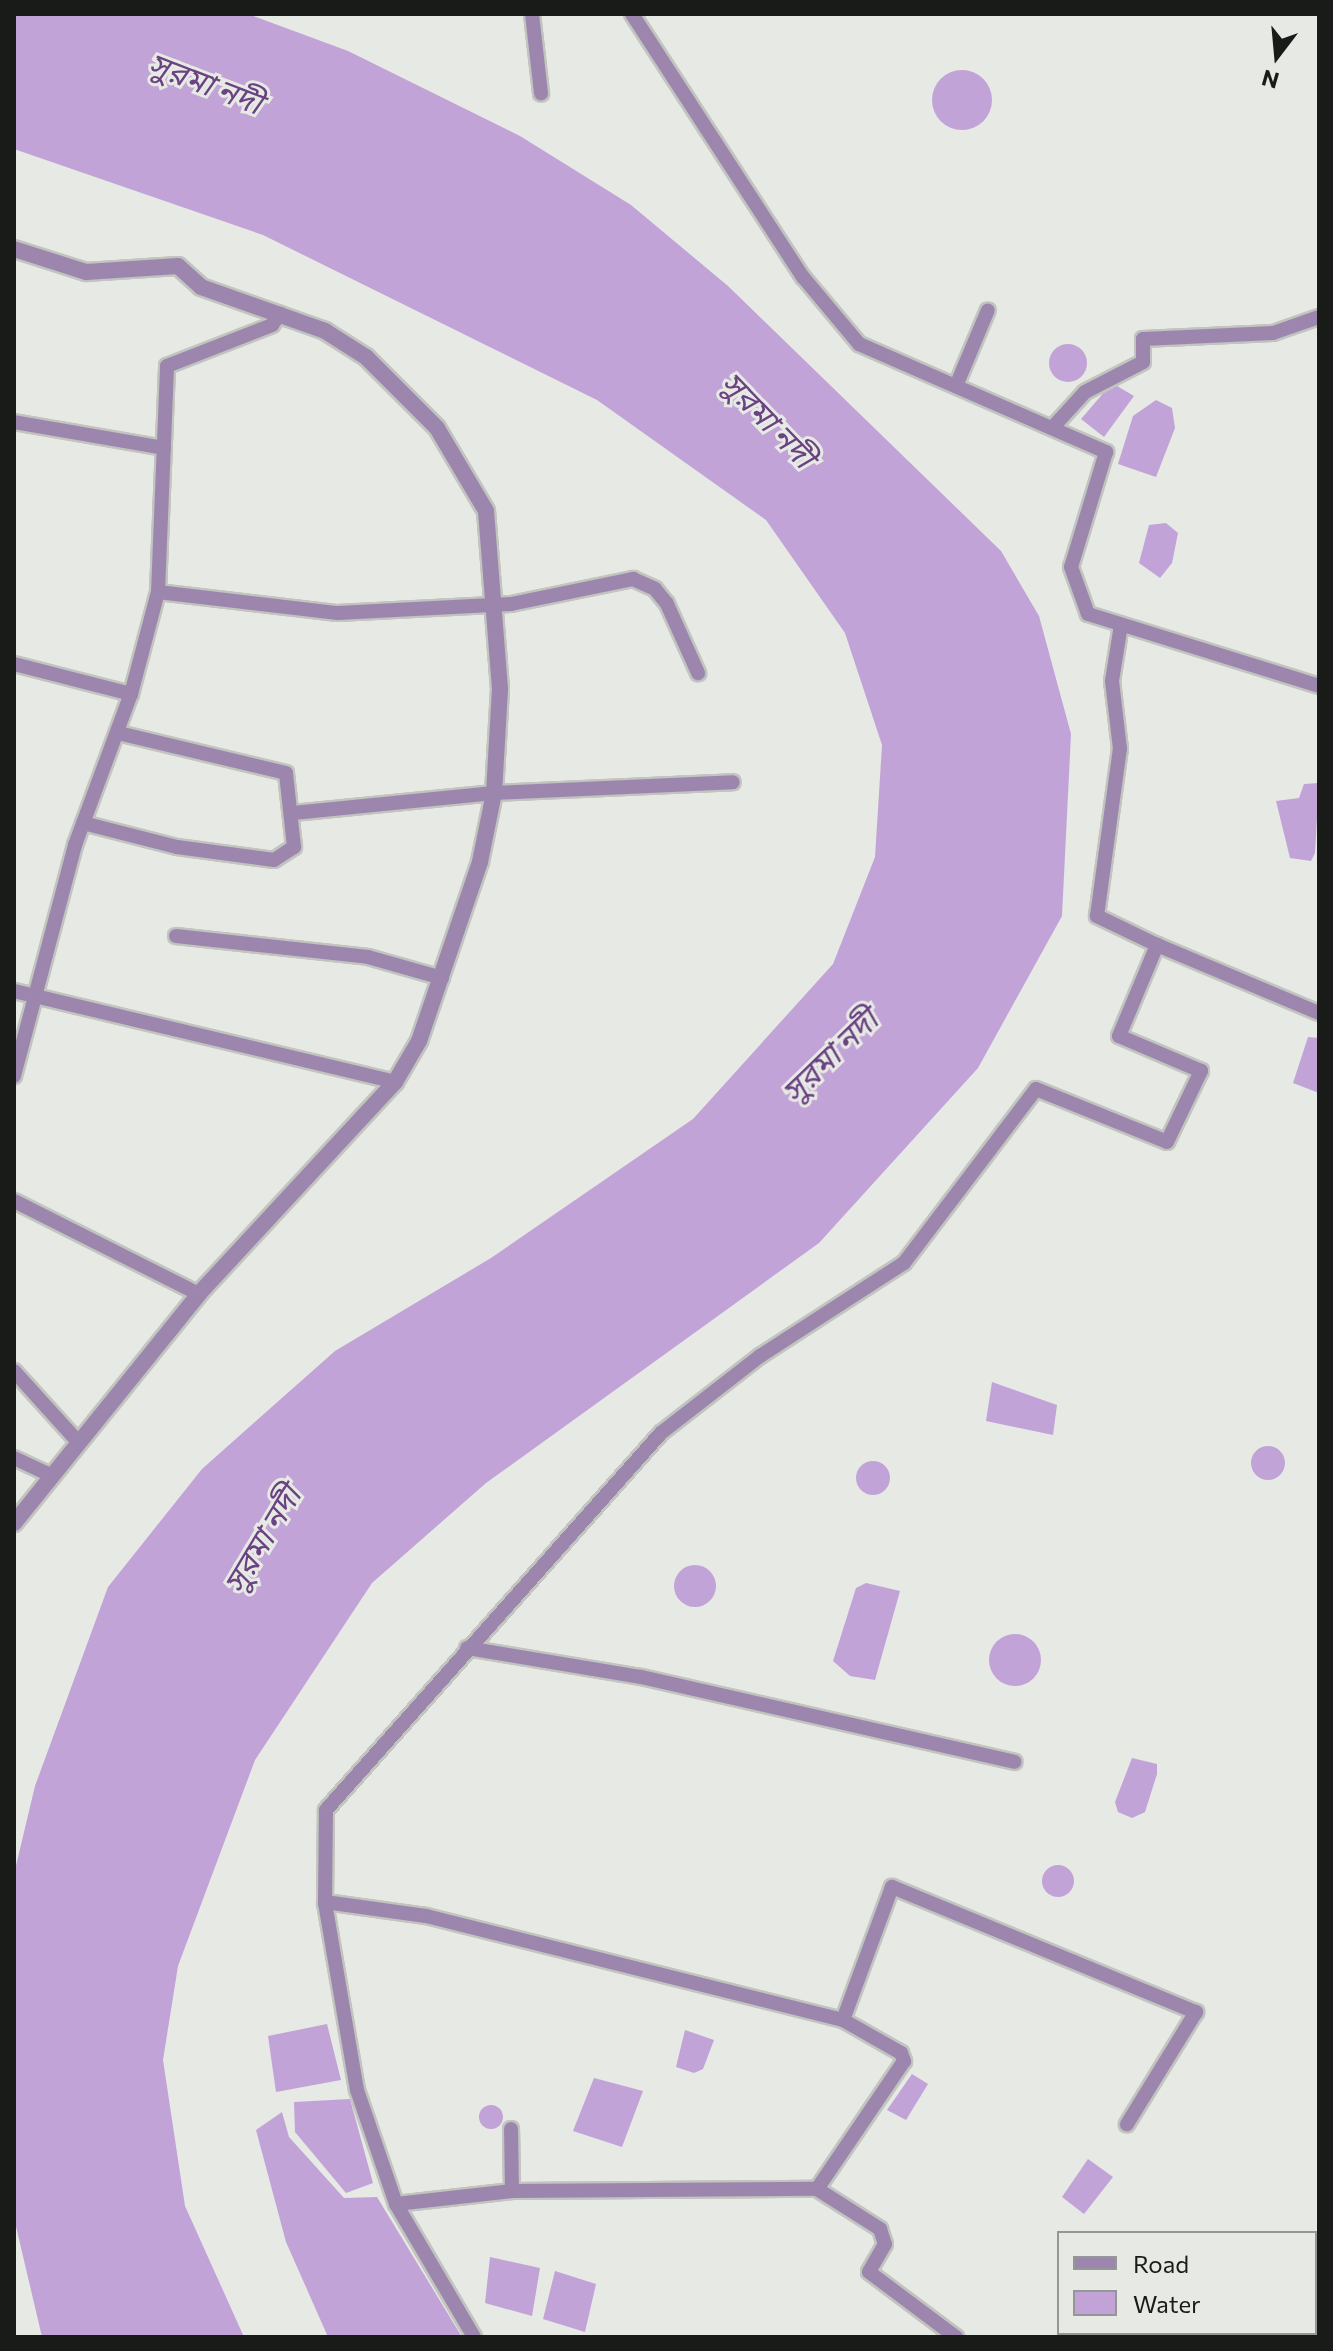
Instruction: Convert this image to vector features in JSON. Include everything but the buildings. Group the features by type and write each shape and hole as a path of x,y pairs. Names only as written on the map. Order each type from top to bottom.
{"street":[{"path":"532,14 541,93"},
{"path":"632,14 803,277 859,344 1054,426 1106,452 1071,567 1088,614 1319,686"},
{"path":"14,249 86,272 178,266 201,287 280,314 366,357 437,428 486,511 498,604 494,793 480,862 442,978 395,1082 199,1294 79,1443 49,1474 14,1523"},
{"path":"956,386 988,310"},
{"path":"14,1076 38,998 83,823 131,694 158,592 169,363 272,325 280,314"},
{"path":"1054,426 1085,392 1143,362 1143,339 1273,333 1319,317"},
{"path":"14,422 164,448"},
{"path":"158,592 338,613 498,604 633,579 667,604 698,673"},
{"path":"1121,625 1112,681 1120,749 1097,916 1157,945 1319,1013"},
{"path":"14,664 131,694"},
{"path":"83,823 177,847 274,860 292,852 293,813 289,778 278,769 118,733"},
{"path":"293,813 494,793 733,782"},
{"path":"176,936 368,957 442,978"},
{"path":"474,2337 396,2204 357,2090 325,1902 332,1798 413,1717 467,1648 661,1433 760,1356 904,1263 1036,1089 1167,1142 1201,1071 1119,1036 1157,945"},
{"path":"14,991 395,1082"},
{"path":"14,1201 199,1294"},
{"path":"14,1371 79,1443"},
{"path":"14,1458 49,1474"},
{"path":"467,1648 641,1677 1014,1762"},
{"path":"843,2020 892,1887 1196,2012 1127,2124"},
{"path":"325,1902 426,1916 843,2020 904,2061 817,2189"},
{"path":"511,2129 512,2191"},
{"path":"396,2204 512,2191 817,2189 880,2229 885,2244 869,2272 956,2337"}],"water":[{"name":"সুরমা নদী","path":"14,14 248,14 348,51 520,136 631,205 728,286 1001,551 1039,616 1071,734 1062,916 978,1068 819,1243 486,1483 372,1583 255,1760 178,1966 163,2060 185,2206 244,2337 42,2337 14,2218 14,1874 35,1786 108,1587 202,1469 335,1351 491,1258 693,1119 833,964 875,857 882,745 845,633 766,520 597,400 263,235 14,149"},
{"path":"962,70 983,79 992,100 983,121 962,130 941,121 932,100 941,79"},
{"path":"1068,344 1082,349 1087,363 1082,377 1068,382 1054,377 1049,363 1054,349"},
{"path":"1112,383 1134,396 1104,437 1081,419"},
{"path":"1156,400 1172,408 1175,428 1156,477 1118,464 1133,416"},
{"path":"1166,523 1178,533 1172,563 1160,578 1139,563 1149,525"},
{"path":"1319,783 1315,853 1311,861 1290,858 1276,801 1299,798 1304,784"},
{"path":"1308,1037 1319,1038 1319,1093 1293,1083"},
{"path":"992,1382 1057,1405 1053,1435 986,1421"},
{"path":"1268,1446 1280,1451 1285,1463 1280,1475 1268,1480 1256,1475 1251,1463 1256,1451"},
{"path":"873,1461 885,1466 890,1478 885,1490 873,1495 861,1490 856,1478 861,1466"},
{"path":"695,1565 710,1571 716,1586 710,1601 695,1607 680,1601 674,1586 680,1571"},
{"path":"866,1583 900,1591 875,1680 850,1676 833,1661 856,1588"},
{"path":"1015,1634 1033,1642 1041,1660 1033,1678 1015,1686 997,1678 989,1660 997,1642"},
{"path":"1132,1758 1157,1764 1157,1774 1145,1812 1132,1818 1118,1812 1115,1802"},
{"path":"1058,1865 1069,1870 1074,1881 1069,1892 1058,1897 1047,1892 1042,1881 1047,1870"},
{"path":"327,2024 341,2080 276,2092 268,2036"},
{"path":"685,2030 714,2040 703,2069 694,2073 676,2067"},
{"path":"912,2074 928,2084 906,2120 887,2110"},
{"path":"594,2078 643,2091 622,2147 573,2131"},
{"path":"350,2099 373,2183 346,2193 295,2132 294,2102"},
{"path":"491,2105 499,2109 503,2117 499,2125 491,2129 483,2125 479,2117 483,2109"},
{"path":"282,2112 289,2137 344,2198 377,2197 462,2337 328,2337 286,2242 256,2130"},
{"path":"1088,2159 1113,2177 1084,2214 1062,2197"},
{"path":"490,2257 540,2268 532,2316 485,2303"},
{"path":"555,2271 596,2284 585,2332 543,2319"}]}
